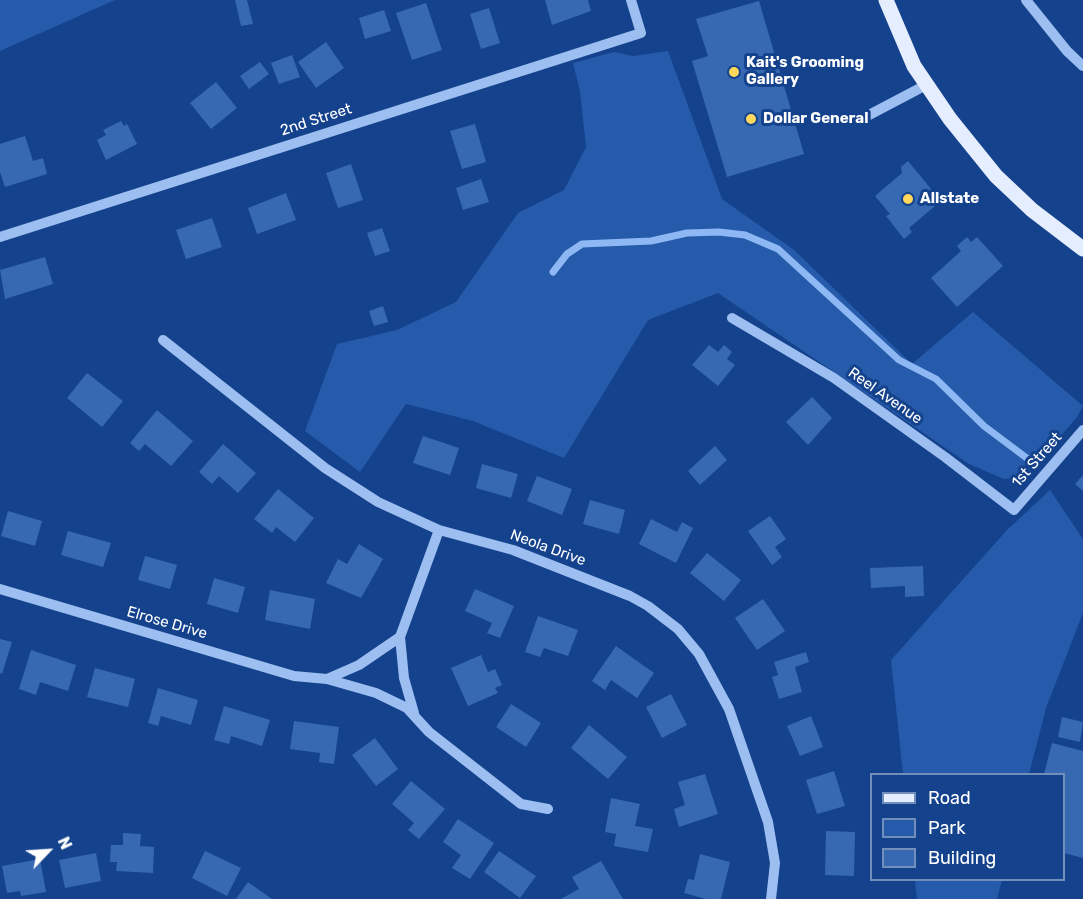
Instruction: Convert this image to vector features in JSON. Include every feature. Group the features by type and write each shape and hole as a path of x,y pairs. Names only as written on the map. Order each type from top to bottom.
{"main road":[{"path":"886,0 914,66 996,176 1032,210 1083,249"}],"street":[{"name":"2nd Street","path":"0,237 641,33 631,0"},
{"path":"1026,0 1067,51 1083,66"},
{"path":"869,115 926,85"},
{"name":"Reel Avenue","path":"732,318 834,378 945,457 1014,510"},
{"name":"Neola Drive","path":"163,340 350,486 439,530 513,550 630,596 662,615 684,635 699,654 729,709 768,822 775,863 771,899"},
{"name":"1st Street","path":"1014,510 1083,430"},
{"name":"Elrose Drive","path":"416,717 404,678 400,637 439,530"},
{"name":"Elrose Drive","path":"0,589 294,676 327,679 376,693 407,708 429,732 521,804 548,809"},
{"name":"Elrose Drive","path":"327,679 359,665 400,637"}],"green space":[{"path":"0,0 115,0 0,51"},
{"path":"668,51 722,199 794,250 912,364 973,312 1083,406 1077,417 1026,477 1004,479 969,464 718,293 648,320 564,458 473,421 406,404 360,472 305,431 337,344 397,330 456,302 518,213 564,190 586,147 580,91 573,63 614,52 633,56"},
{"path":"1050,490 1083,539 1083,613 1046,708 1029,773 903,773 891,660 1007,530"},
{"path":"915,881 1002,881 997,899 917,899"}],"building":[{"path":"235,0 247,0 253,24 241,26"},
{"path":"545,0 588,0 591,11 552,25"},
{"path":"759,1 804,154 727,177 692,61 708,56 696,19"},
{"path":"426,3 442,50 412,60 396,13"},
{"path":"489,8 500,43 481,49 470,14"},
{"path":"384,10 391,31 365,39 359,18"},
{"path":"326,42 344,68 316,88 298,62"},
{"path":"292,55 300,77 279,84 271,63"},
{"path":"260,62 269,74 249,89 240,76"},
{"path":"216,82 237,108 211,129 190,103"},
{"path":"121,121 124,126 127,124 137,144 106,160 97,140 106,135 103,130"},
{"path":"475,124 486,162 462,169 450,131"},
{"path":"25,136 33,161 43,158 47,174 5,187 0,172 0,144"},
{"path":"908,161 941,201 909,228 912,232 904,239 886,216 890,214 875,196 902,173 901,167"},
{"path":"351,164 363,200 338,208 326,173"},
{"path":"481,179 489,202 463,210 456,188"},
{"path":"286,193 296,220 257,234 248,208"},
{"path":"212,218 222,247 186,259 176,230"},
{"path":"382,228 390,251 375,256 367,233"},
{"path":"967,237 971,242 977,237 1003,266 957,307 931,278 961,251 957,246"},
{"path":"45,257 53,284 5,299 0,270"},
{"path":"383,306 388,322 374,326 369,311"},
{"path":"709,345 718,352 724,345 732,352 727,359 735,365 718,386 692,365"},
{"path":"87,373 123,401 102,427 67,398"},
{"path":"812,397 832,418 808,445 786,422"},
{"path":"157,410 193,441 171,466 145,444 139,451 130,443"},
{"path":"423,436 459,448 450,475 413,463"},
{"path":"223,444 256,473 238,493 219,476 212,484 199,472"},
{"path":"715,446 727,460 700,485 688,471"},
{"path":"482,464 518,474 511,498 476,488"},
{"path":"1083,475 1083,491 1075,484"},
{"path":"537,476 572,489 562,515 527,501"},
{"path":"278,489 314,518 295,542 276,527 272,533 254,519"},
{"path":"590,500 625,510 619,534 583,524"},
{"path":"8,511 42,521 35,546 1,536"},
{"path":"770,516 786,539 775,547 782,557 772,565 748,531"},
{"path":"651,519 677,532 682,522 693,528 676,563 639,544"},
{"path":"68,531 111,543 103,567 61,555"},
{"path":"359,544 383,559 361,598 326,583 338,559 347,564"},
{"path":"707,553 741,580 724,601 690,573"},
{"path":"145,556 177,565 170,589 138,580"},
{"path":"923,566 924,596 905,597 905,586 871,588 870,568"},
{"path":"214,578 245,587 238,613 207,604"},
{"path":"475,589 514,606 500,638 487,633 492,623 465,611"},
{"path":"270,590 315,599 310,629 265,620"},
{"path":"763,599 785,631 757,650 735,618"},
{"path":"538,616 578,630 568,656 544,648 540,657 525,652"},
{"path":"0,639 12,642 2,674 0,673"},
{"path":"616,646 654,673 637,698 611,680 605,690 592,681"},
{"path":"31,650 76,665 68,691 40,682 36,695 19,689"},
{"path":"806,652 809,662 795,667 802,692 779,699 772,677 778,675 774,662"},
{"path":"481,655 488,672 495,669 502,685 495,688 498,693 468,706 451,668"},
{"path":"95,668 135,679 128,707 87,697"},
{"path":"158,688 198,700 191,725 161,716 158,726 148,723"},
{"path":"671,694 687,725 662,738 646,707"},
{"path":"511,704 541,723 526,747 496,727"},
{"path":"224,706 270,720 262,746 231,736 229,744 214,740"},
{"path":"811,716 823,747 800,756 787,726"},
{"path":"1062,717 1083,722 1080,742 1058,737"},
{"path":"294,721 339,727 334,764 319,762 320,753 290,749"},
{"path":"589,725 627,757 608,779 571,748"},
{"path":"375,738 398,769 376,786 352,755"},
{"path":"1052,743 1083,751 1083,858 1065,853 1065,773 1044,773"},
{"path":"834,771 845,806 817,814 806,780"},
{"path":"705,774 718,814 679,827 674,809 685,805 678,782"},
{"path":"411,781 445,809 419,839 408,830 414,823 392,804"},
{"path":"611,798 640,804 635,826 653,829 648,852 614,846 616,834 605,832"},
{"path":"458,819 494,843 470,879 452,868 461,855 443,842"},
{"path":"826,831 855,832 854,876 825,875"},
{"path":"123,833 141,834 140,846 154,847 153,873 116,871 117,862 110,862 111,845 123,845"},
{"path":"205,851 241,868 227,896 192,878"},
{"path":"499,851 536,876 520,898 484,872"},
{"path":"96,853 101,881 65,888 59,860"},
{"path":"700,854 730,862 721,899 706,899 684,893 688,879 694,880"},
{"path":"40,859 46,892 21,896 20,891 7,893 2,866"},
{"path":"601,861 623,899 561,899 579,889 572,877"},
{"path":"248,882 272,899 236,899"}],"waterway":[{"path":"553,272 567,254 582,244 651,241 687,233 719,232 745,235 778,249 899,360 936,379 984,426 1028,459"}],"place":[{"name":"Kait's Grooming Gallery","path":"734,72"},
{"name":"Dollar General","path":"751,119"},
{"name":"Allstate","path":"908,199"}]}
